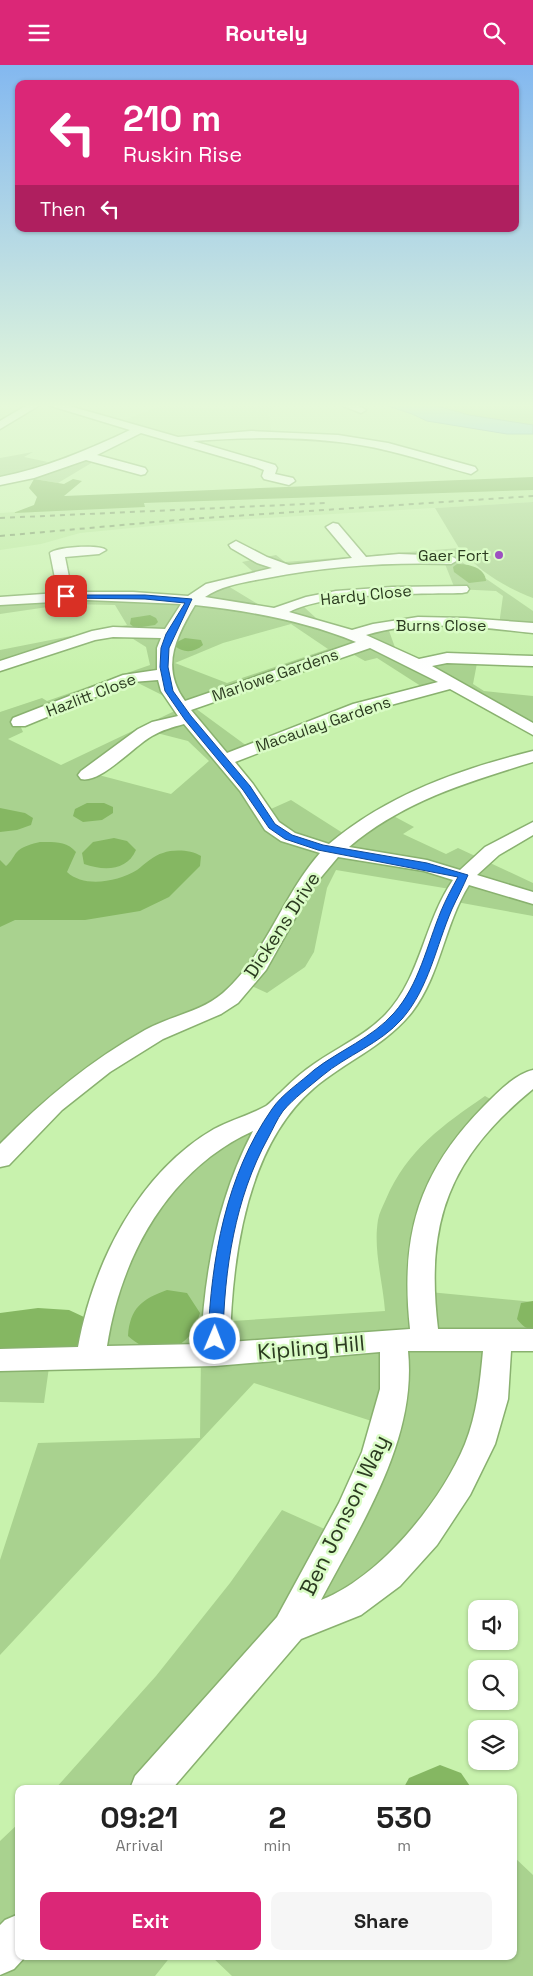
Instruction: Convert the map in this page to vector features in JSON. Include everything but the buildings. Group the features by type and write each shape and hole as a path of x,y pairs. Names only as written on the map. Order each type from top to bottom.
{"street":[{"path":"333,527 361,560"},
{"path":"236,545 262,561 288,569"},
{"path":"66,596 57,553 99,550"},
{"path":"451,559 361,560 288,569 211,587 190,601 170,634 165,648 165,674 169,691 224,760 272,826 288,837 334,850 464,875 533,898"},
{"name":"Hardy Close","path":"274,614 292,605 335,597 462,589"},
{"path":"0,601 66,596 145,597 190,601 274,614 351,635 416,664 533,730"},
{"name":"Burns Close","path":"351,635 370,628 401,624 489,624 533,628"},
{"path":"0,666 92,636 113,632 170,634"},
{"name":"Marlowe Gardens","path":"87,775 144,733 185,713 368,643"},
{"path":"416,664 447,658 533,661"},
{"name":"Hazlitt Close","path":"19,722 128,678 165,674"},
{"name":"Macaulay Gardens","path":"224,760 359,708 452,683"},
{"name":"Dickens Drive","path":"0,1159 53,1105 105,1064 157,1033 229,999 251,977 313,873 334,850 360,827 407,800 464,777 533,756"},
{"path":"215,1355 216,1306 227,1232 239,1187 255,1150 278,1110 320,1071 379,1033 398,1016 415,992 447,909 464,875 480,858 503,843 533,828"},
{"path":"425,1339 419,1304 420,1261 428,1208 443,1173 469,1134 516,1089 533,1077"},
{"path":"90,1359 98,1313 109,1280 129,1237 158,1191 192,1158 223,1135 278,1110"},
{"name":"Ben Jonson Way","path":"289,1628 349,1604 388,1576 426,1535 459,1486 480,1444 493,1399 498,1339"},
{"name":"Kipling Hill","path":"0,1360 215,1355 393,1340 533,1340"},
{"name":"Ben Jonson Way","path":"152,1785 289,1628 379,1452 395,1388 393,1340"},
{"path":"0,1955 15,1938"}],"shaded area":[{"path":"34,494 66,494 64,496 109,494 408,494 144,503 145,507 13,513 34,505 37,497"},
{"path":"287,494 533,494 533,502 183,523 80,533 41,544 0,550 0,513"},
{"path":"533,502 533,598 493,578 467,557 460,548 459,560 533,611 533,628 499,625 503,596 496,591 455,589 443,559 427,558 257,575 242,562 276,555 285,562 459,548 435,508"},
{"path":"457,564 479,569 483,572 486,581 469,583 454,572 453,567"},
{"path":"223,583 274,614 300,603 322,623 339,632 358,632 387,625 398,656 416,664 478,658 473,684 484,691 533,696 533,730 453,684 427,690 377,658 365,661 347,651 191,705 251,749 225,760 262,813 291,800 349,837 386,812 414,827 403,834 446,854 458,848 533,883 533,916 451,901 456,890 336,870 327,888 314,952 305,967 267,993 245,983 157,1033 0,1159 0,712 42,698 47,701 150,665 146,647 130,637 106,633 0,666 0,650 127,625 115,605 68,604 0,614 0,601 25,598 190,601","holes":["291,624 328,649 227,683 175,663 223,643","128,678 178,703 181,708 61,765 8,739 23,732 19,723","149,731 188,741 209,761 171,794 91,773"]},
{"path":"150,615 156,618 158,622 155,625 135,628 130,624 131,618"},
{"path":"185,638 201,640 203,645 196,650 189,651 181,650 175,646 177,642"},
{"path":"87,803 104,803 113,807 113,813 102,820 83,822 73,816 75,809"},
{"path":"0,808 25,813 33,818 31,825 17,830 0,832"},
{"path":"114,838 127,841 136,850 127,862 121,866 107,868 84,864 82,853 93,842"},
{"path":"40,842 60,843 72,848 76,852 67,872 74,877 91,882 120,878 137,870 156,856 172,851 187,851 201,856 200,866 169,897 140,911 85,920 15,920 0,927 0,860 6,866 21,849"},
{"path":"485,1096 499,1104 443,1173 419,1291 533,1302 533,1340 498,1339 493,1399 426,1535 289,1628 174,1785 59,1785 156,1676 230,1583 282,1510 338,1535 387,1426 254,1383 0,1655 0,1560 38,1443 200,1438 201,1356 50,1360 44,1403 0,1402 0,1320 97,1322 158,1191 254,1119 255,1150 216,1322 385,1311 377,1254 379,1215 404,1166 428,1140 455,1117"},
{"path":"167,1290 187,1293 200,1313 193,1331 179,1345 162,1350 153,1349 136,1342 128,1336 129,1326 131,1318 144,1301"},
{"path":"533,1301 533,1329 530,1329 522,1325 517,1319 521,1303"},
{"path":"38,1308 69,1310 84,1317 87,1335 78,1345 69,1350 0,1350 0,1313"},
{"path":"440,1765 461,1773 469,1785 405,1785 409,1778"},
{"path":"15,1827 15,1960 168,1960 155,1976 0,1976 0,1841"},
{"path":"517,1860 533,1875 533,1976 232,1976 215,1960 517,1960"}],"railway":[{"path":"0,536 189,519 533,496"},
{"path":"0,518 327,503"}],"place":[{"name":"Gaer Fort","path":"499,555"}],"route":[{"path":"66,596 145,597 190,601 170,634 165,648 164,667 169,691 188,718 206,737 247,788 272,826 288,837 322,848 427,866 464,875 447,909 415,992 398,1016 379,1033 320,1071 293,1095 278,1110 255,1150 239,1187 227,1232 216,1306 215,1339"}]}
